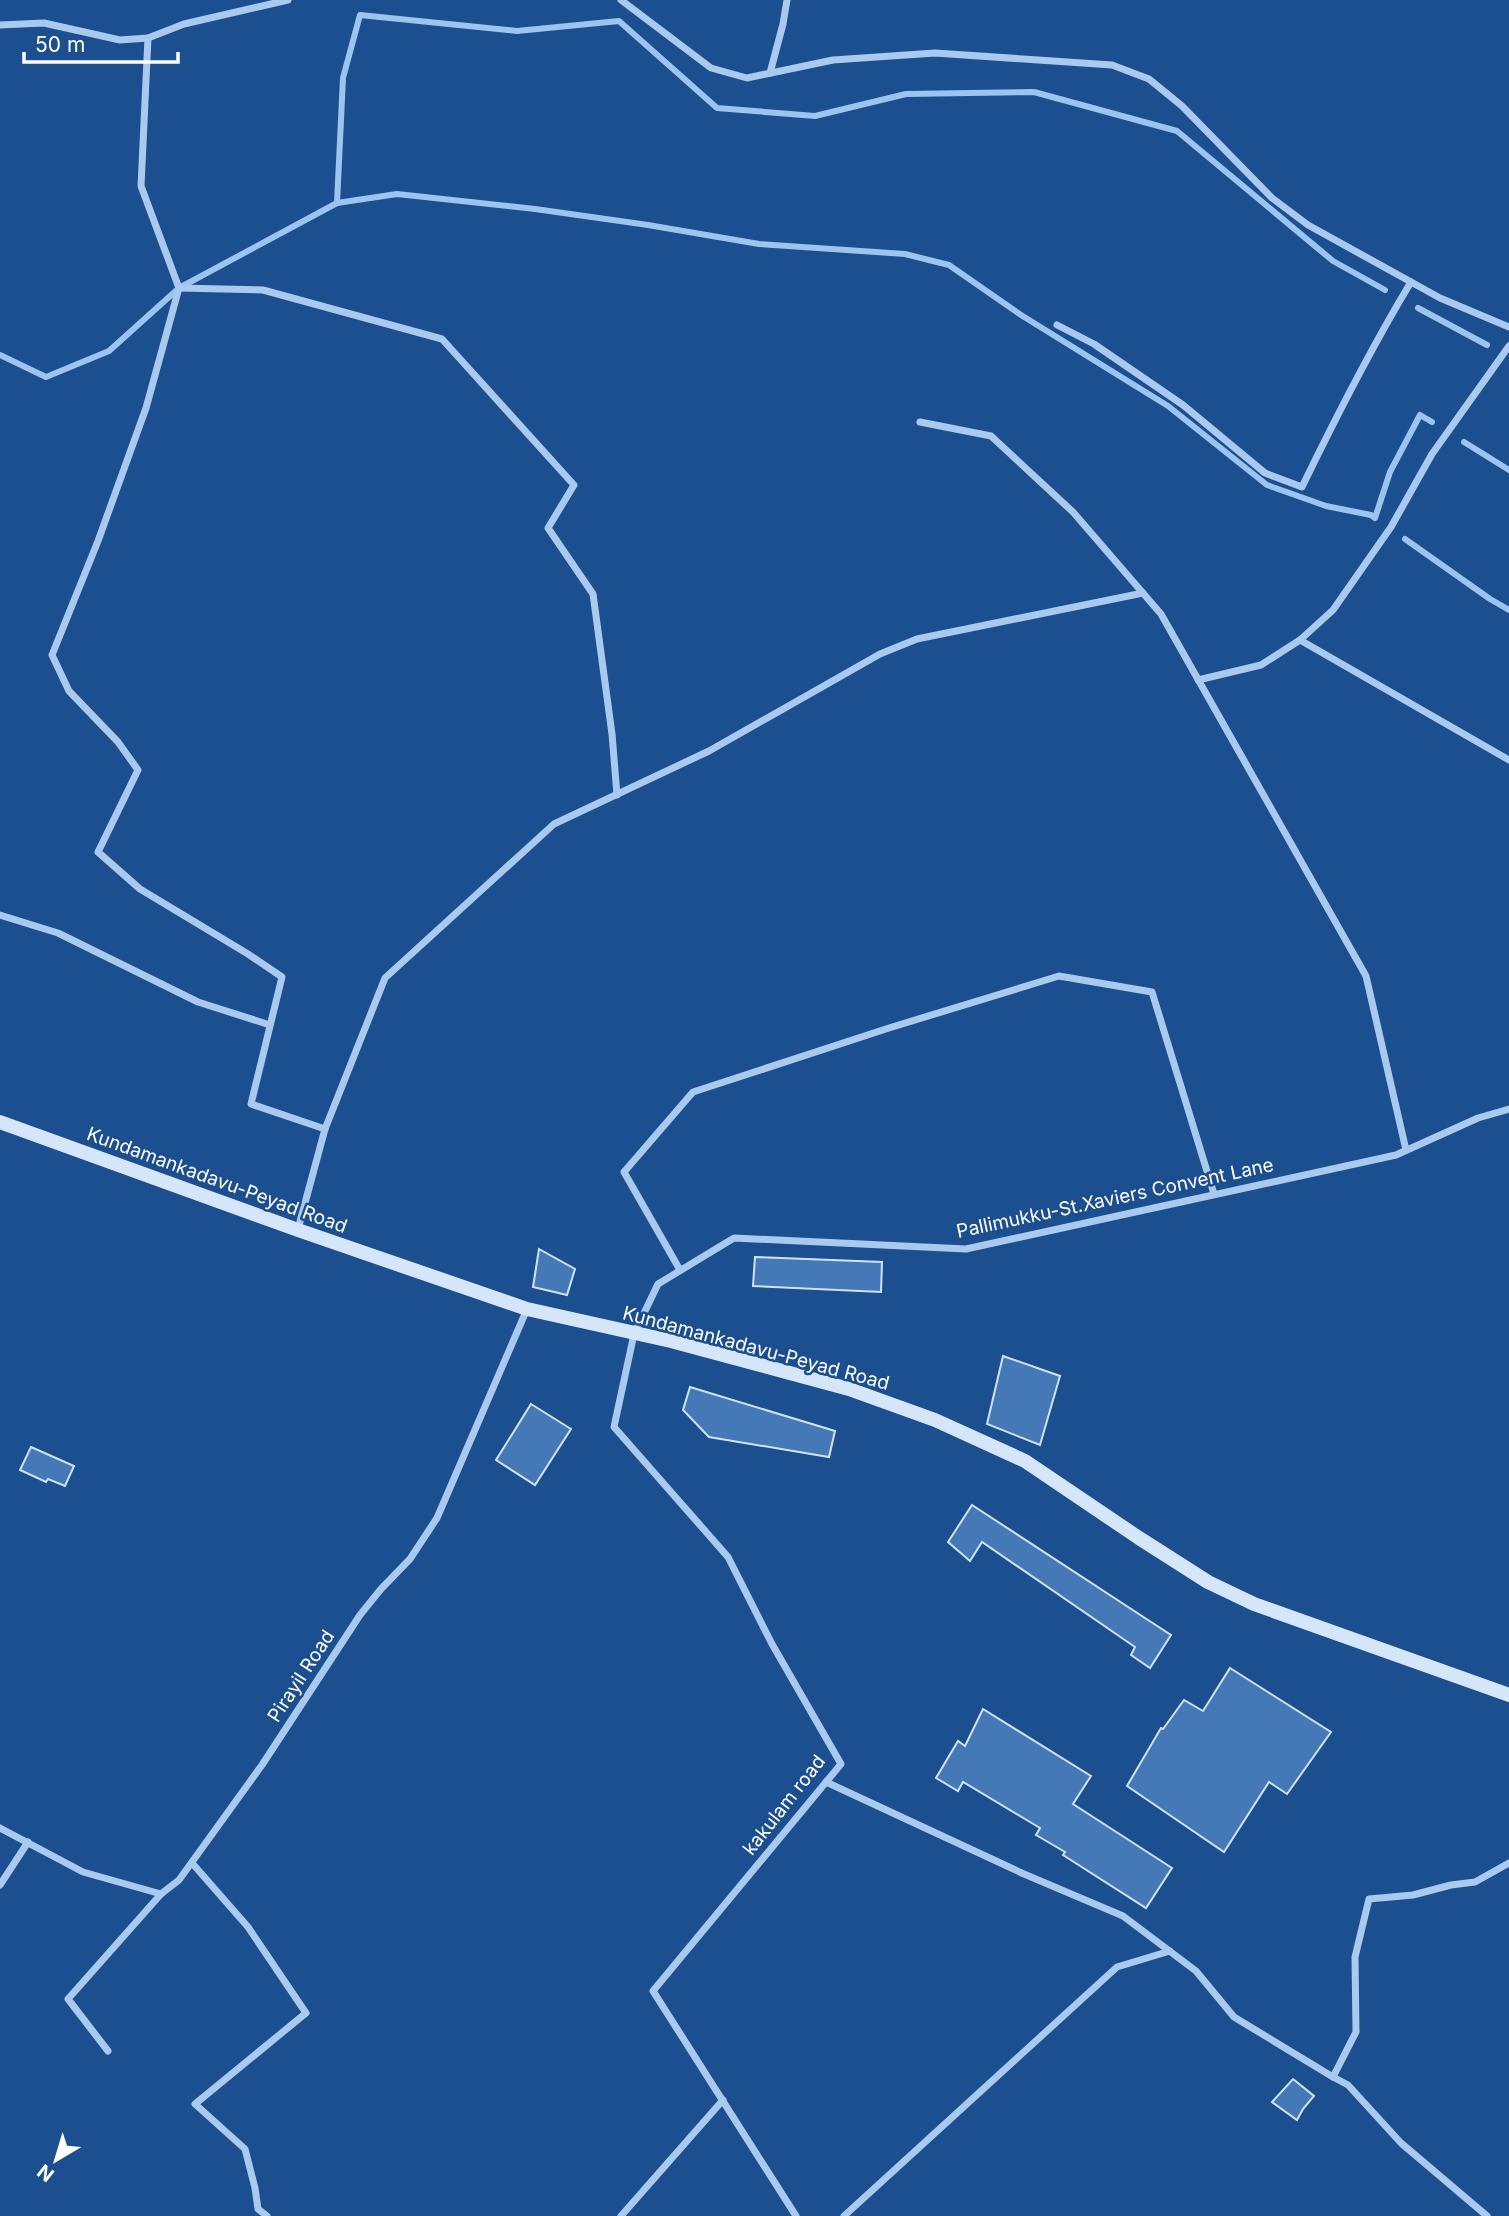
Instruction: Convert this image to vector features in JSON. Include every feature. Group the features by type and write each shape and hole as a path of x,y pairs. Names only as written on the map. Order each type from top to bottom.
{"main road":[{"name":"Kundamankadavu-Peyad Road","path":"0,1122 298,1230 527,1309 671,1341 849,1389 935,1420 1025,1461 1208,1582 1254,1604 1509,1695"}],"street":[{"path":"0,25 44,23 120,40 148,38 184,24 288,0"},
{"path":"621,0 711,68 747,78 833,60 935,53 1112,65 1149,79 1182,106 1272,198 1308,225 1440,298 1509,327"},
{"path":"769,73 787,0"},
{"path":"148,38 141,186 179,288 146,408 98,541 52,655 69,691 118,742 138,771 98,852 140,889 282,977 251,1104 325,1129"},
{"path":"1057,325 1094,344 1183,405 1265,473 1302,487 1377,338 1412,282"},
{"path":"179,288 263,290 442,339 574,485 548,528 593,594 612,734 617,795"},
{"path":"1198,680 1261,665 1300,640 1333,610 1391,527 1432,454 1509,346"},
{"path":"920,422 991,436 1073,512 1161,614 1366,976 1406,1150"},
{"path":"298,1230 325,1129 385,978 554,824 709,751 880,654 917,639 1143,593"},
{"path":"1300,640 1509,760"},
{"path":"0,915 58,933 198,1002 270,1025"},
{"path":"680,1270 624,1172 694,1092 1059,976 1152,992 1214,1194"},
{"name":"Pallimukku-St.Xaviers Convent Lane","path":"634,1334 658,1284 734,1238 966,1249 1396,1155 1478,1118 1509,1109"},
{"name":"Pirayil Road","path":"108,2051 68,1998 161,1894 179,1880 262,1765 360,1615 410,1559 438,1518 527,1309"},
{"name":"kakulam road","path":"634,1334 614,1427 728,1557 772,1644 841,1764 653,1991 796,2216"},
{"path":"827,1782 1024,1874 1123,1916 1196,1971 1234,2017 1348,2085 1401,2143 1488,2216"},
{"path":"0,1828 83,1872 161,1894"},
{"path":"0,1885 28,1842"},
{"path":"192,1863 248,1927 306,2013 195,2104 245,2149 255,2188 256,2212 267,2216"},
{"path":"1333,2077 1356,2032 1355,1957 1369,1899 1413,1895 1475,1882 1509,1863"},
{"path":"844,2216 1117,1967 1170,1951"},
{"path":"621,2216 723,2100"}],"building":[{"path":"539,1249 575,1269 567,1295 533,1287"},
{"path":"755,1257 882,1262 881,1292 753,1286"},
{"path":"1003,1356 1060,1376 1040,1445 987,1424"},
{"path":"690,1387 835,1431 829,1457 709,1437 683,1410"},
{"path":"531,1404 571,1429 535,1485 496,1460"},
{"path":"31,1447 74,1466 65,1486 48,1479 46,1482 20,1470"},
{"path":"972,1505 1171,1635 1150,1668 1131,1655 1135,1647 982,1542 970,1561 948,1542"},
{"path":"1230,1668 1331,1732 1287,1794 1269,1782 1224,1852 1127,1786 1161,1728 1163,1729 1184,1700 1203,1711"},
{"path":"983,1709 1091,1776 1073,1804 1172,1868 1146,1908 1036,1835 1040,1828 963,1782 958,1791 936,1778 958,1741 965,1746"},
{"path":"1293,2079 1314,2096 1297,2120 1272,2102"}],"waterway":[{"path":"337,203 343,78 360,15 517,31 619,21 717,108 815,116 906,94 1034,92 1177,131 1333,261 1385,290"},
{"path":"0,355 46,377 109,351 179,288 337,203 397,194 535,209 759,244 905,254 949,265 1021,315 1168,406 1267,485 1326,506 1375,518 1390,472 1420,415 1432,422"},
{"path":"1418,308 1487,345"},
{"path":"1464,442 1509,470"},
{"path":"1405,539 1509,610"}]}
